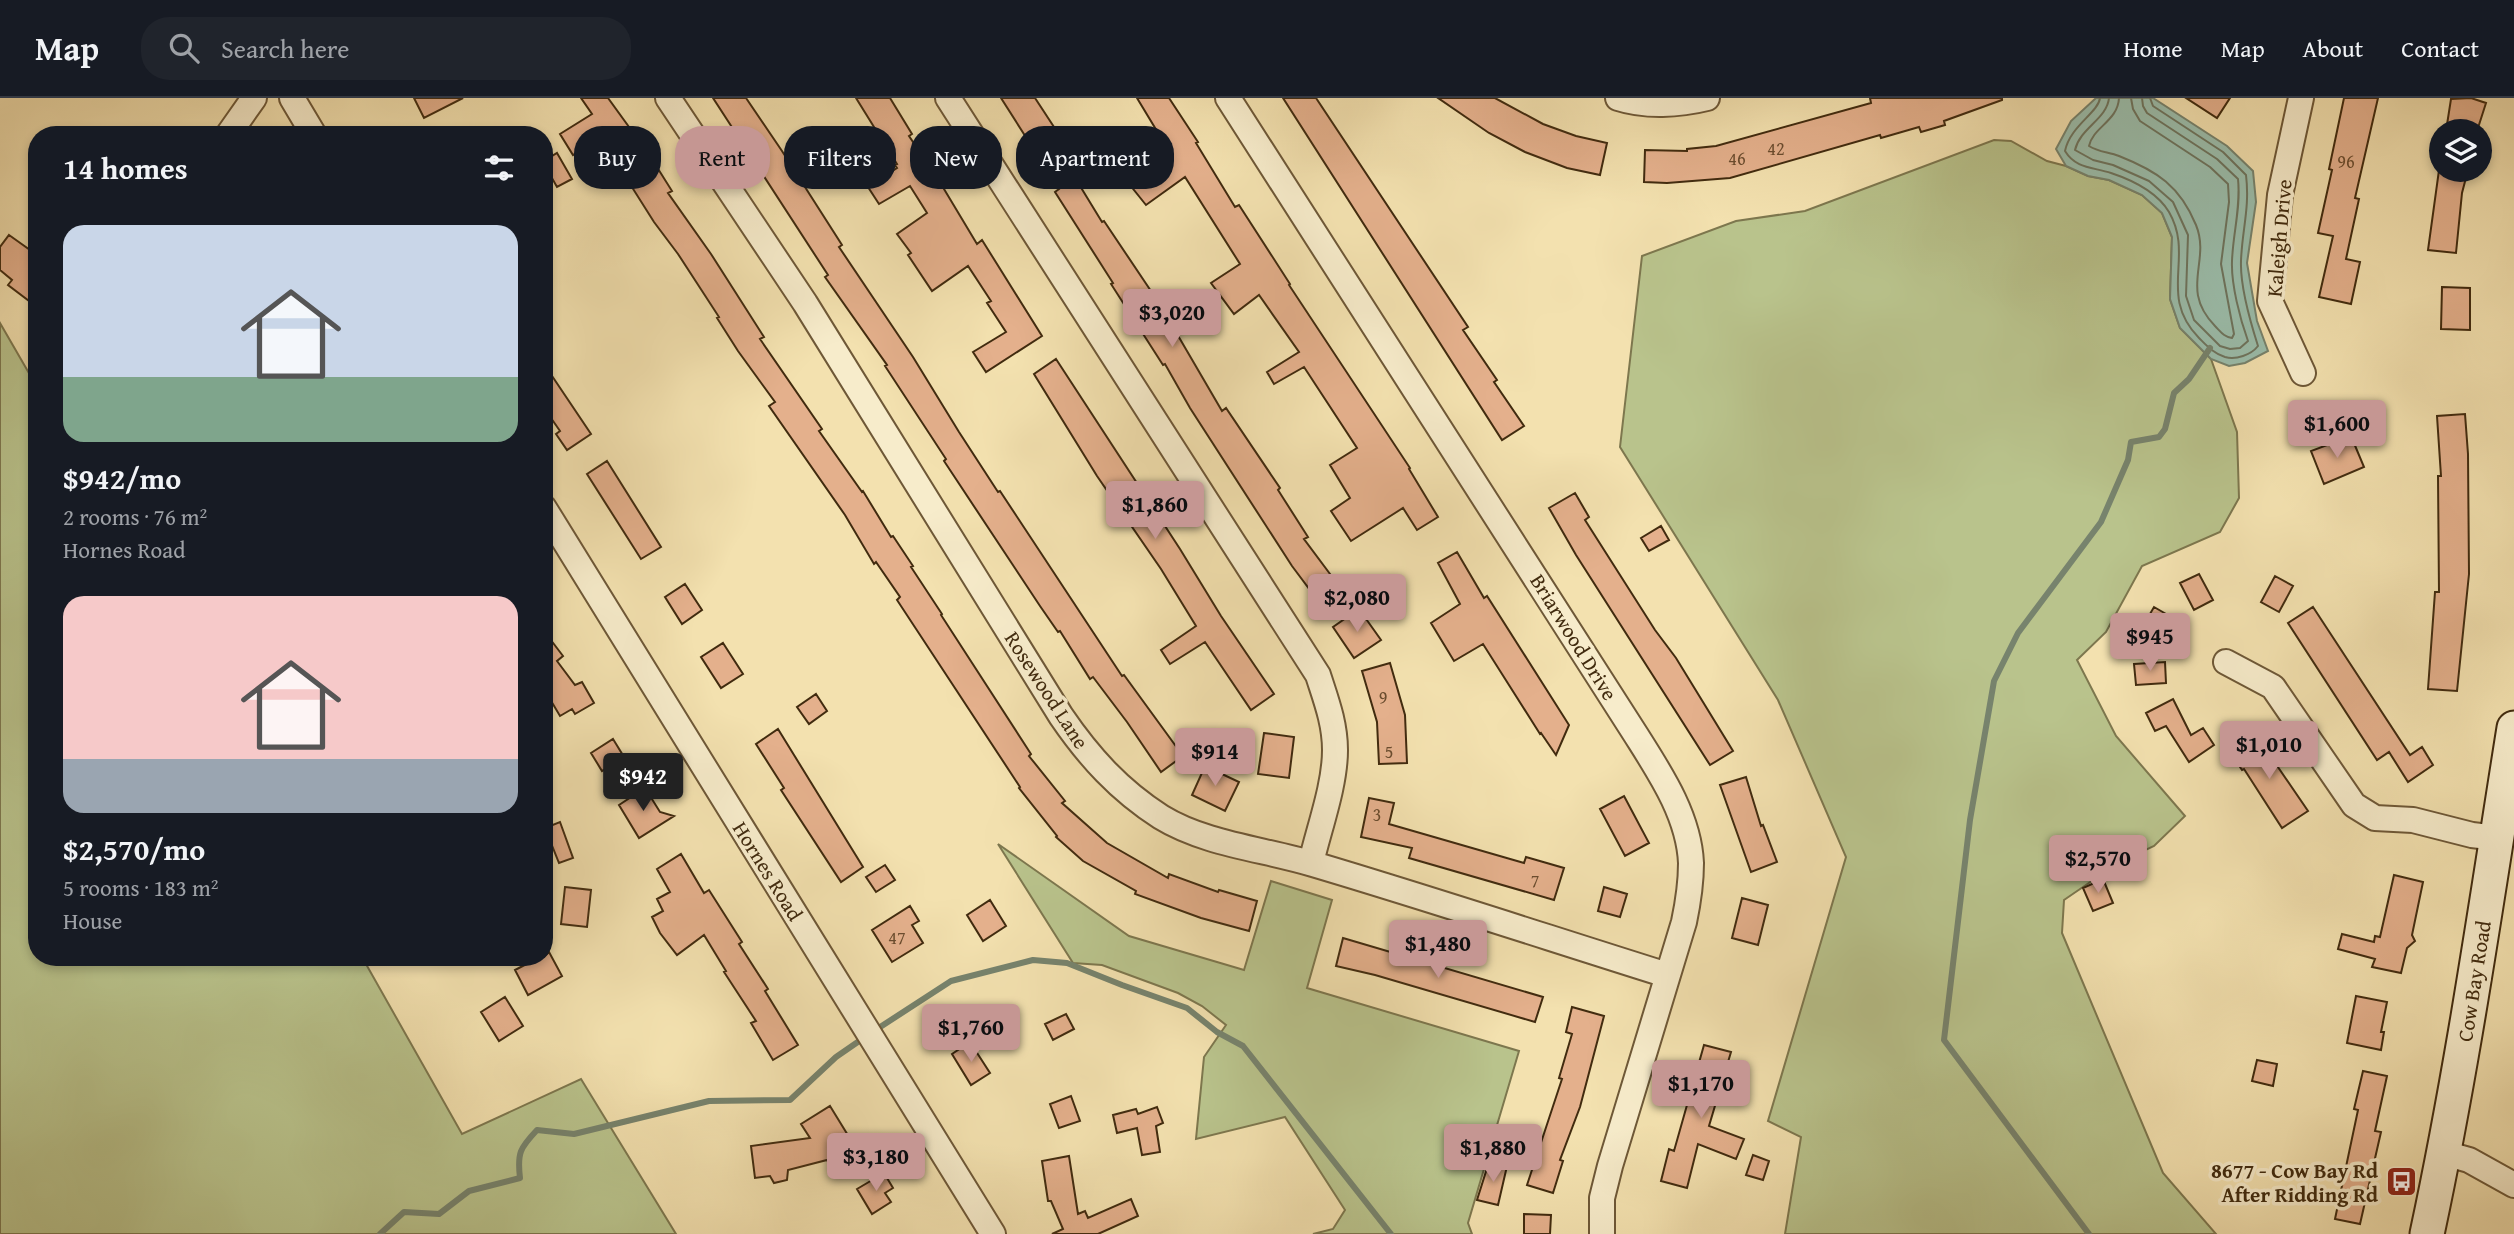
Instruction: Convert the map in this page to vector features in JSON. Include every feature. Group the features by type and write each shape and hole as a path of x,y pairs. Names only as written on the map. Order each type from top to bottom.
{"main road":[{"name":"Cow Bay Road","path":"2427,1234 2444,1153 2514,728"}],"street":[{"path":"234,126 254,98"},
{"path":"292,98 309,126"},
{"name":"Rosewood Lane","path":"668,98 805,303 1061,716 1098,767 1113,781 1178,826 1212,838 1311,863 1667,975"},
{"path":"948,98 1318,675 1330,709 1335,751 1311,863"},
{"name":"Briarwood Drive","path":"1228,98 1496,514 1670,792 1686,837 1691,860 1684,922 1610,1166 1602,1198 1602,1234"},
{"path":"1618,98 1638,104 1692,102 1707,98"},
{"name":"Kaleigh Drive","path":"2301,98 2280,195 2270,301 2303,373"},
{"name":"Hornes Road","path":"553,523 993,1234"},
{"path":"2226,662 2273,687 2354,805 2375,818 2413,820 2472,835 2497,838"},
{"path":"2444,1153 2469,1160 2514,1185"}],"green space":[{"path":"1994,140 2011,141 2047,161 2088,176 2109,180 2142,195 2162,213 2172,237 2170,299 2180,328 2211,359 2237,432 2239,498 2220,532 2142,566 2106,632 2077,660 2116,736 2185,816 2154,846 2118,863 2064,900 2062,933 2163,1173 2216,1234 1785,1234 1801,1137 1768,1121 1846,857 1778,700 1620,447 1642,256 1736,221 1805,211"},
{"path":"0,323 28,371 28,966 367,966 462,1134 581,1079 676,1234 0,1234"},
{"path":"998,844 1129,936 1244,970 1271,881 1332,900 1307,988 1519,1051 1468,1223 1472,1234 1313,1234 1333,1229 1345,1210 1285,1117 1196,1139 1204,1057 1226,1025 1202,1006 1178,993 1102,965 1073,963"}],"water":[{"path":"2096,98 2153,98 2227,146 2253,171 2256,202 2247,263 2257,321 2268,351 2245,363 2229,366 2211,359 2180,328 2170,299 2172,237 2162,213 2142,195 2109,180 2088,176 2066,166 2056,149 2071,121"}],"building":[{"path":"414,98 463,98 424,118"},
{"path":"581,98 608,98 628,126 574,126 573,155 560,134 592,114"},
{"path":"713,98 746,98 765,126 731,126"},
{"path":"856,98 890,98 910,131 910,186 879,204 869,189 896,189 896,126 873,126"},
{"path":"1001,98 1035,98 1053,126 1019,126"},
{"path":"1137,98 1169,98 1235,207 1239,205 1410,468 1438,517 1417,530 1403,508 1351,541 1331,511 1350,498 1330,465 1357,448 1304,367 1274,384 1267,372 1299,352 1259,295 1234,314 1211,283 1240,264 1185,177 1174,185 1174,126 1154,126"},
{"path":"1283,98 1316,98 1468,327 1463,330 1524,426 1502,440"},
{"path":"1438,98 1495,98 1543,124 1576,136 1607,143 1600,175 1567,168 1525,152 1489,133"},
{"path":"1870,98 2002,100 1944,121 1945,125 1921,132 1919,127 1881,138 1880,135 1730,178 1644,182 1645,150 1687,151 1716,146 1871,103"},
{"path":"2186,98 2230,98 2217,118"},
{"path":"2344,98 2378,98 2355,198 2359,199 2346,259 2360,262 2351,304 2319,297 2333,236 2318,233"},
{"path":"2471,98 2486,103 2481,119 2448,119 2451,99"},
{"path":"770,133 784,154 784,189 806,189 842,245 839,247 913,357 998,492 1000,491 1122,676 1124,675 1183,756 1161,772 1093,677 1090,679 1060,631 1058,632 1040,606 944,461 946,459 885,366 887,365 825,277 828,275 770,186"},
{"path":"557,153 572,179 557,187 553,180 553,155"},
{"path":"661,174 672,191 668,193 764,337 760,339 822,429 819,431 913,566 911,567 941,615 1031,754 1029,756 1065,801 1062,803 1107,843 1168,878 1169,874 1218,892 1219,890 1257,901 1249,931 1201,918 1135,894 1136,891 1083,861 1056,837 1019,788 897,600 900,597 876,562 874,564 845,515 769,406 775,402 738,351 678,254 633,189 661,189"},
{"path":"2437,182 2465,182 2456,253 2428,250"},
{"path":"912,189 944,189 977,244 982,240 1042,336 986,372 973,352 1006,332 987,303 991,301 968,266 932,291 897,234 927,213"},
{"path":"1059,189 1082,189 1159,303 1222,411 1226,408 1280,488 1278,490 1308,537 1304,539 1336,582 1316,598 1292,566 1190,408 1165,364 1163,365 1111,284 1113,283 1055,192"},
{"path":"1133,189 1168,189 1146,205"},
{"path":"9,235 28,249 28,300 8,285 12,280 0,270 0,247"},
{"path":"2442,287 2470,288 2470,330 2441,329"},
{"path":"1056,359 1274,694 1251,710 1205,642 1170,664 1161,650 1196,626 1161,569 1097,476 1034,374"},
{"path":"553,377 591,434 567,450 556,434 560,431 553,421"},
{"path":"2465,414 2469,574 2457,691 2428,689 2435,592 2439,592 2438,476 2441,476 2437,416"},
{"path":"2351,436 2364,467 2324,484 2311,451"},
{"path":"607,461 661,547 641,559 587,474"},
{"path":"1575,493 1589,517 1585,520 1655,630 1676,658 1733,751 1710,765 1549,508"},
{"path":"1661,526 1669,540 1649,551 1641,538"},
{"path":"1457,552 1484,598 1487,596 1569,725 1556,755 1483,644 1454,661 1431,623 1460,604 1438,563"},
{"path":"2199,574 2213,600 2194,610 2180,583"},
{"path":"2275,576 2293,586 2279,612 2261,602"},
{"path":"685,584 702,610 682,624 665,597"},
{"path":"2154,607 2180,622 2170,640 2143,626"},
{"path":"2313,607 2410,755 2422,747 2433,765 2408,782 2389,752 2377,760 2288,623"},
{"path":"1359,609 1381,640 1354,658 1333,627"},
{"path":"553,643 563,656 557,661 575,685 582,682 594,703 575,714 572,709 560,716 553,704"},
{"path":"723,643 743,674 721,688 701,657"},
{"path":"2165,662 2166,683 2136,685 2134,664"},
{"path":"1390,663 1405,715 1407,763 1379,764 1377,722 1362,671"},
{"path":"816,694 827,711 809,724 797,707"},
{"path":"2173,699 2191,735 2203,728 2214,745 2189,762 2166,726 2155,731 2146,713"},
{"path":"778,729 863,867 841,882 781,790 784,788 756,744"},
{"path":"1264,733 1294,737 1289,778 1258,774"},
{"path":"2256,735 2308,811 2282,828 2230,752"},
{"path":"613,739 624,757 602,771 591,753"},
{"path":"1205,766 1239,782 1225,811 1192,795"},
{"path":"1746,777 1761,826 1763,825 1777,862 1751,872 1720,785"},
{"path":"645,788 660,812 674,816 639,838 619,805"},
{"path":"1624,796 1649,843 1625,856 1600,809"},
{"path":"1369,798 1394,803 1389,824 1524,863 1526,857 1564,868 1554,900 1409,858 1412,848 1361,837"},
{"path":"560,822 573,858 559,863 553,848 553,825"},
{"path":"681,854 704,893 709,890 742,942 739,944 768,989 765,991 798,1045 773,1060 751,1023 756,1021 704,935 677,955 660,933 652,917 663,911 657,899 670,892 657,869"},
{"path":"885,865 895,880 876,892 866,877"},
{"path":"2394,875 2423,882 2412,935 2415,941 2407,948 2401,973 2372,967 2375,959 2338,949 2342,934 2374,942 2375,936 2380,937"},
{"path":"2103,879 2113,903 2093,911 2083,888"},
{"path":"565,887 591,890 587,927 561,924"},
{"path":"1604,887 1627,894 1620,917 1598,911"},
{"path":"1742,898 1768,905 1758,945 1732,938"},
{"path":"990,900 1006,926 983,941 967,915"},
{"path":"910,906 919,921 912,925 923,943 892,962 872,930"},
{"path":"1343,938 1543,997 1535,1022 1336,966"},
{"path":"553,959 562,976 528,995 515,970 523,966 553,966"},
{"path":"2356,996 2387,1002 2381,1032 2384,1032 2381,1050 2347,1043"},
{"path":"505,997 523,1026 499,1041 481,1012"},
{"path":"1572,1007 1604,1016 1580,1107 1560,1160 1563,1161 1553,1193 1527,1185 1562,1079 1559,1078 1572,1034 1566,1032"},
{"path":"1066,1014 1074,1029 1053,1040 1045,1024"},
{"path":"970,1042 990,1073 971,1085 952,1054"},
{"path":"1704,1045 1731,1052 1709,1126 1744,1139 1736,1159 1698,1144 1687,1188 1661,1181 1669,1149 1674,1151"},
{"path":"2257,1060 2277,1064 2273,1086 2252,1081"},
{"path":"2363,1071 2387,1076 2375,1131 2381,1132 2360,1224 2335,1219 2358,1110 2354,1109"},
{"path":"1071,1096 1080,1121 1059,1128 1050,1104"},
{"path":"830,1106 857,1150 831,1167 827,1160 788,1170 787,1180 774,1183 770,1176 755,1178 751,1146 810,1138 801,1124"},
{"path":"1157,1107 1163,1123 1156,1126 1160,1152 1142,1155 1137,1128 1117,1133 1113,1115 1136,1109 1138,1114"},
{"path":"1753,1155 1769,1161 1763,1180 1746,1175"},
{"path":"1069,1156 1078,1214 1085,1211 1088,1218 1131,1199 1138,1216 1098,1234 1052,1234 1063,1229 1051,1201 1048,1201 1042,1161"},
{"path":"1489,1162 1507,1166 1498,1205 1477,1200"},
{"path":"884,1173 893,1188 885,1193 891,1202 872,1214 857,1189"},
{"path":"1524,1214 1551,1215 1550,1234 1524,1234"}],"waterway":[{"path":"2089,1234 1944,1040 1970,820 1994,681 2018,633 2101,522 2128,460 2131,442 2159,437 2165,429 2174,393 2189,379 2210,348"},
{"path":"874,1031 951,981 1033,960 1067,963 1187,1008 1217,1032 1243,1046 1391,1234"},
{"path":"380,1234 404,1212 439,1214 469,1191 520,1178 521,1151 537,1130 574,1134 709,1101 790,1100 836,1057 865,1037"}],"place":[{"name":"8677 - Cow Bay Rd After Ridding Rd","path":"2401,1182"}]}
